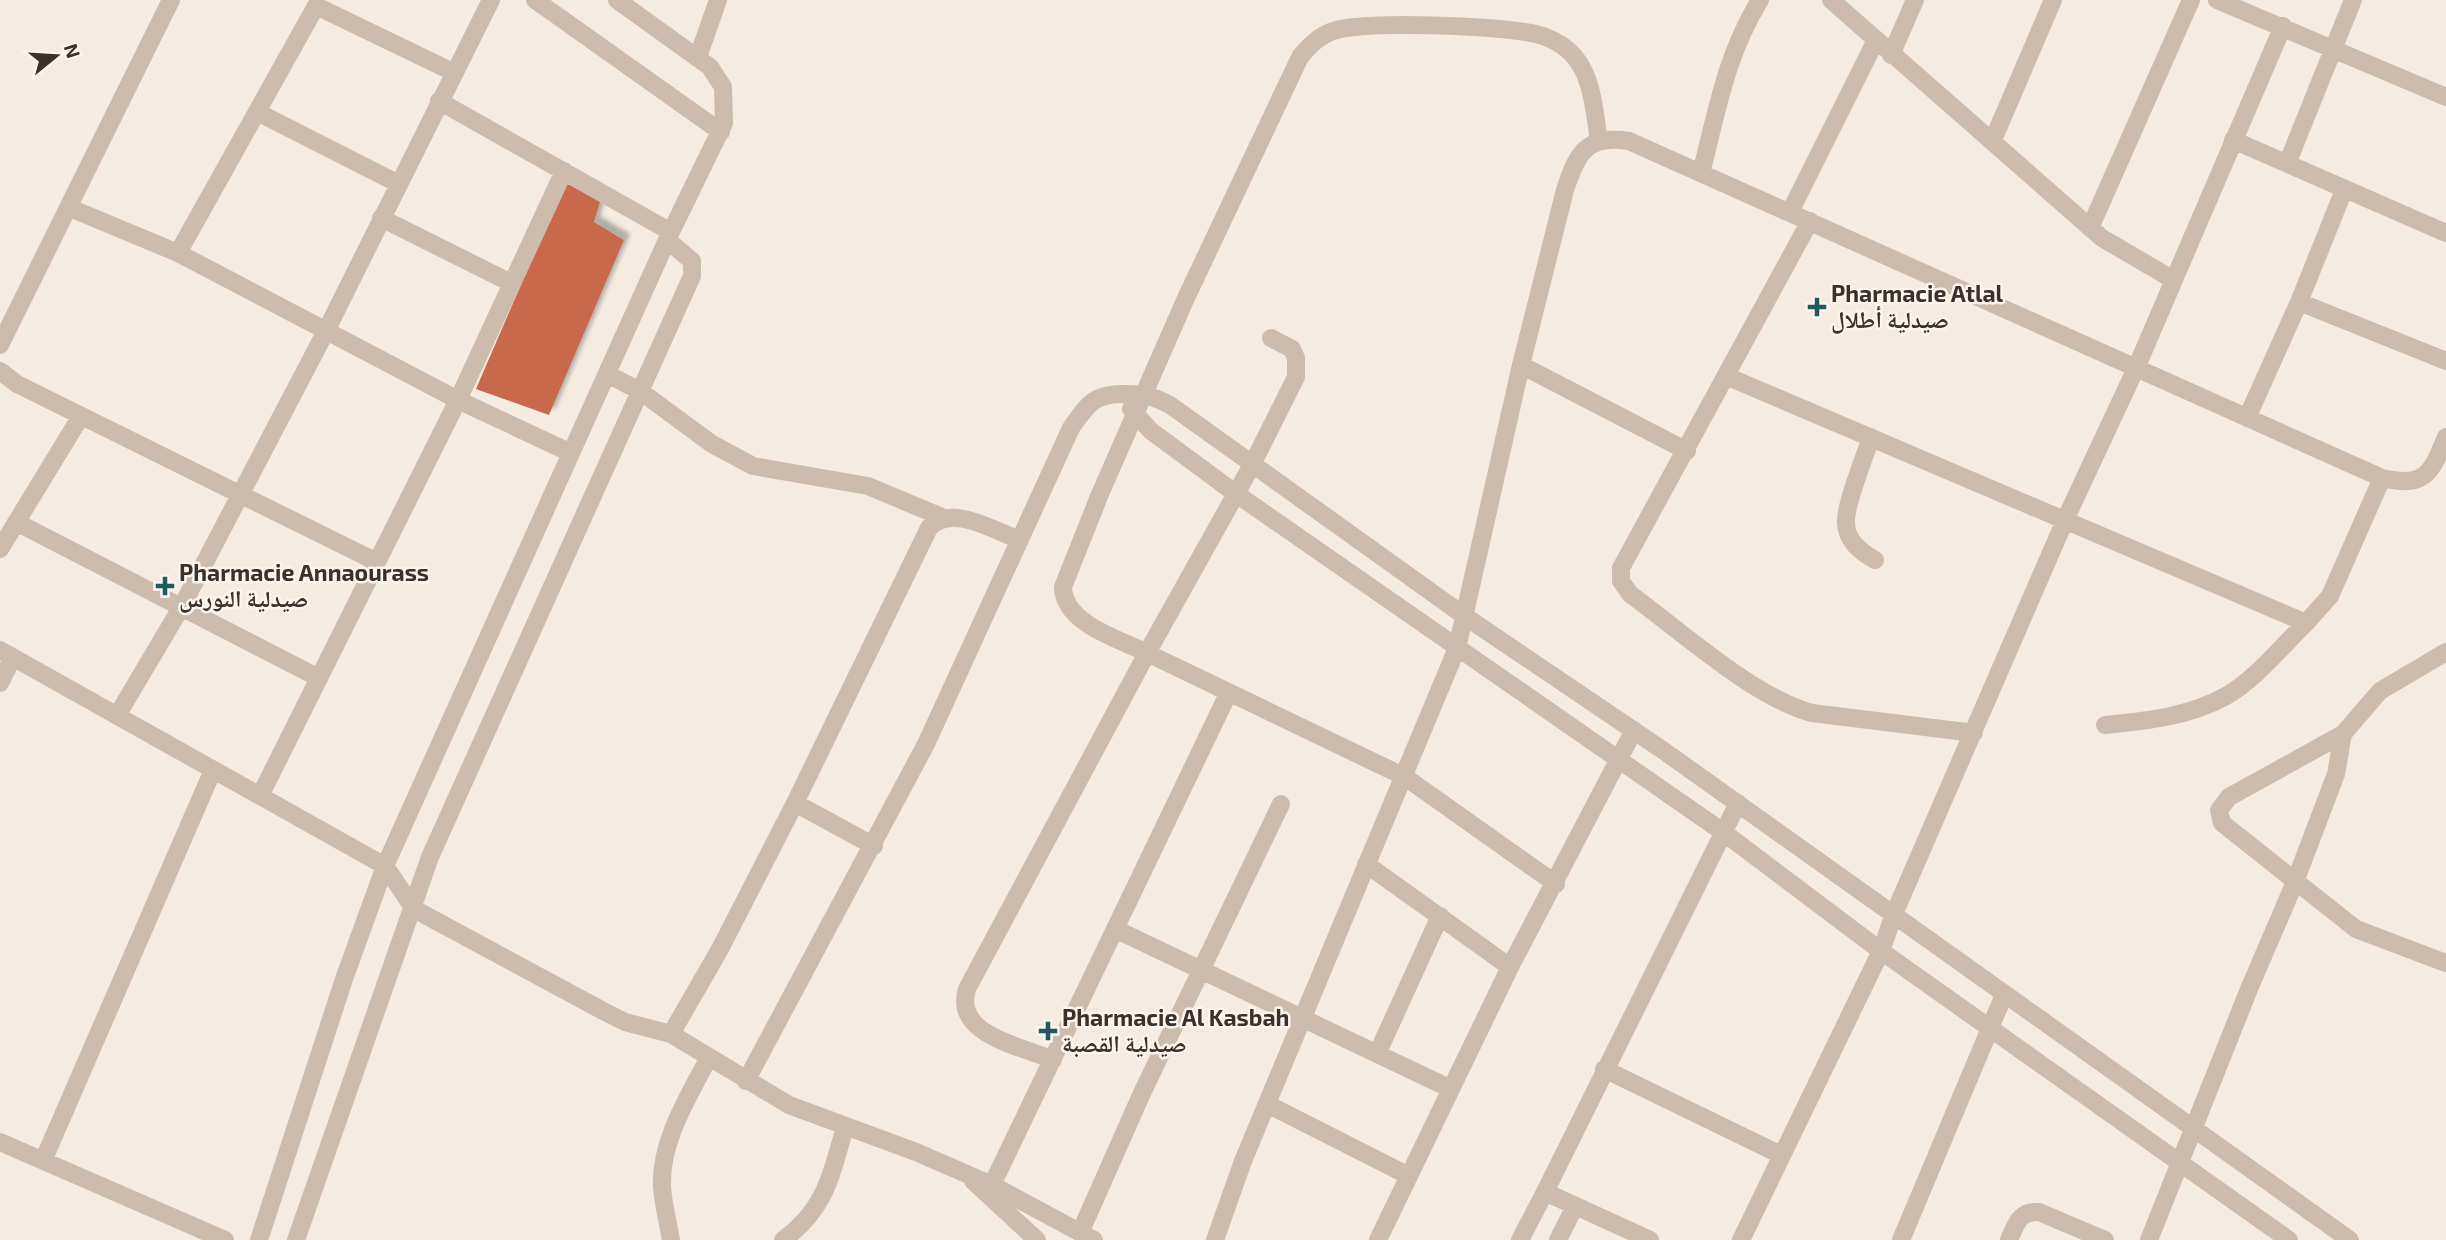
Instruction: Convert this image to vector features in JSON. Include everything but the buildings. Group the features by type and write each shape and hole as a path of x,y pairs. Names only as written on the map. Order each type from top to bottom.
{"street":[{"path":"0,345 171,0"},
{"path":"118,714 182,606 241,494 326,331 397,183 491,0"},
{"path":"535,0 721,132"},
{"path":"259,1240 344,979 385,866 669,236 721,132 726,110 723,87 718,76 698,57 617,0"},
{"path":"698,57 718,0"},
{"path":"1701,173 1730,59 1740,32 1760,0"},
{"path":"1831,0 2090,228 2134,259 2172,279"},
{"path":"1891,55 1915,0"},
{"path":"1993,140 2053,0"},
{"path":"2090,228 2191,0"},
{"path":"2217,0 2446,97"},
{"path":"2287,164 2353,0"},
{"path":"178,253 257,112 310,3 453,72"},
{"path":"1556,884 1405,777 1228,694 1080,619 1066,605 1063,597 1067,575 1186,298 1300,57 1315,40 1335,30 1376,26 1508,29 1539,34 1556,41 1580,62 1590,88 1599,140"},
{"path":"1741,1240 1881,951 1894,914 2066,518 2137,366 2172,279 2283,26"},
{"path":"1790,212 1876,40"},
{"path":"296,1240 430,857 694,268 690,257 669,236 564,171 439,101"},
{"path":"257,112 397,183"},
{"path":"1215,1240 1267,1104 1457,648 1521,365 1573,165 1584,149 1599,140 1629,141 2137,366 2382,478 2405,483 2424,476 2431,471 2446,437"},
{"path":"2233,140 2446,233"},
{"path":"260,796 458,400 564,171"},
{"path":"2247,418 2300,302 2344,190"},
{"path":"70,208 178,253 458,400 571,453"},
{"path":"381,218 511,283"},
{"path":"1810,221 1621,568 1621,581 1630,594 1762,691 1791,707 1812,713 1974,733"},
{"path":"2300,302 2446,361"},
{"path":"1053,1060 982,1031 967,1018 963,1002 967,989 1147,653 1252,465 1296,377 1297,368 1292,349 1271,338"},
{"path":"1521,365 1687,451"},
{"path":"0,370 17,384 377,562"},
{"path":"607,374 640,391 712,444 753,466 868,486 942,517 956,517 1020,540"},
{"path":"1726,376 2066,518 2306,623"},
{"path":"746,1081 926,744 1050,471 1083,411 1104,394 1146,394 1170,405 1466,617 1738,803 2350,1240"},
{"path":"1122,394 1135,416 1235,493 1723,832 1881,951 2180,1160 2289,1240"},
{"path":"0,549 81,416"},
{"path":"1871,437 1845,521 1849,536 1860,551 1875,560"},
{"path":"2105,725 2166,718 2197,709 2227,695 2251,677 2330,596 2382,478"},
{"path":"671,1034 720,949 795,803 929,528 942,517"},
{"path":"16,522 319,678"},
{"path":"2446,652 2381,691 2343,734 2229,796 2219,810 2222,823 2356,929 2446,963"},
{"path":"0,682 6,654 118,714 137,728 385,866 414,909 625,1022 671,1034 789,1105 916,1152 992,1185 1087,1237 1200,972 1281,804"},
{"path":"992,1185 1228,694"},
{"path":"1378,1240 1510,967 1556,884 1634,730"},
{"path":"2150,1240 2180,1160 2295,882 2336,774 2343,734"},
{"path":"43,1161 214,770"},
{"path":"795,803 873,845"},
{"path":"1520,1240 1738,803"},
{"path":"1366,864 1510,967"},
{"path":"1378,1052 1440,916"},
{"path":"1115,929 1200,972 1378,1052 1451,1089"},
{"path":"1901,1240 2004,995"},
{"path":"671,1240 662,1186 663,1167 682,1110 709,1057"},
{"path":"1604,1069 1781,1155"},
{"path":"1267,1104 1409,1176"},
{"path":"783,1240 813,1215 822,1200 845,1127"},
{"path":"0,1142 225,1240"},
{"path":"968,1176 1037,1240"},
{"path":"1545,1192 1650,1240"},
{"path":"1558,1240 1575,1206"},
{"path":"2009,1240 2017,1221 2030,1211 2039,1212 2105,1240"}],"place":[{"name":"Pharmacie Atlal صيدلية أطلال","path":"1817,307"},
{"name":"Pharmacie Annaourass صيدلية النورس","path":"165,586"},
{"name":"Pharmacie Al Kasbah صيدلية القصبة","path":"1048,1031"}]}
